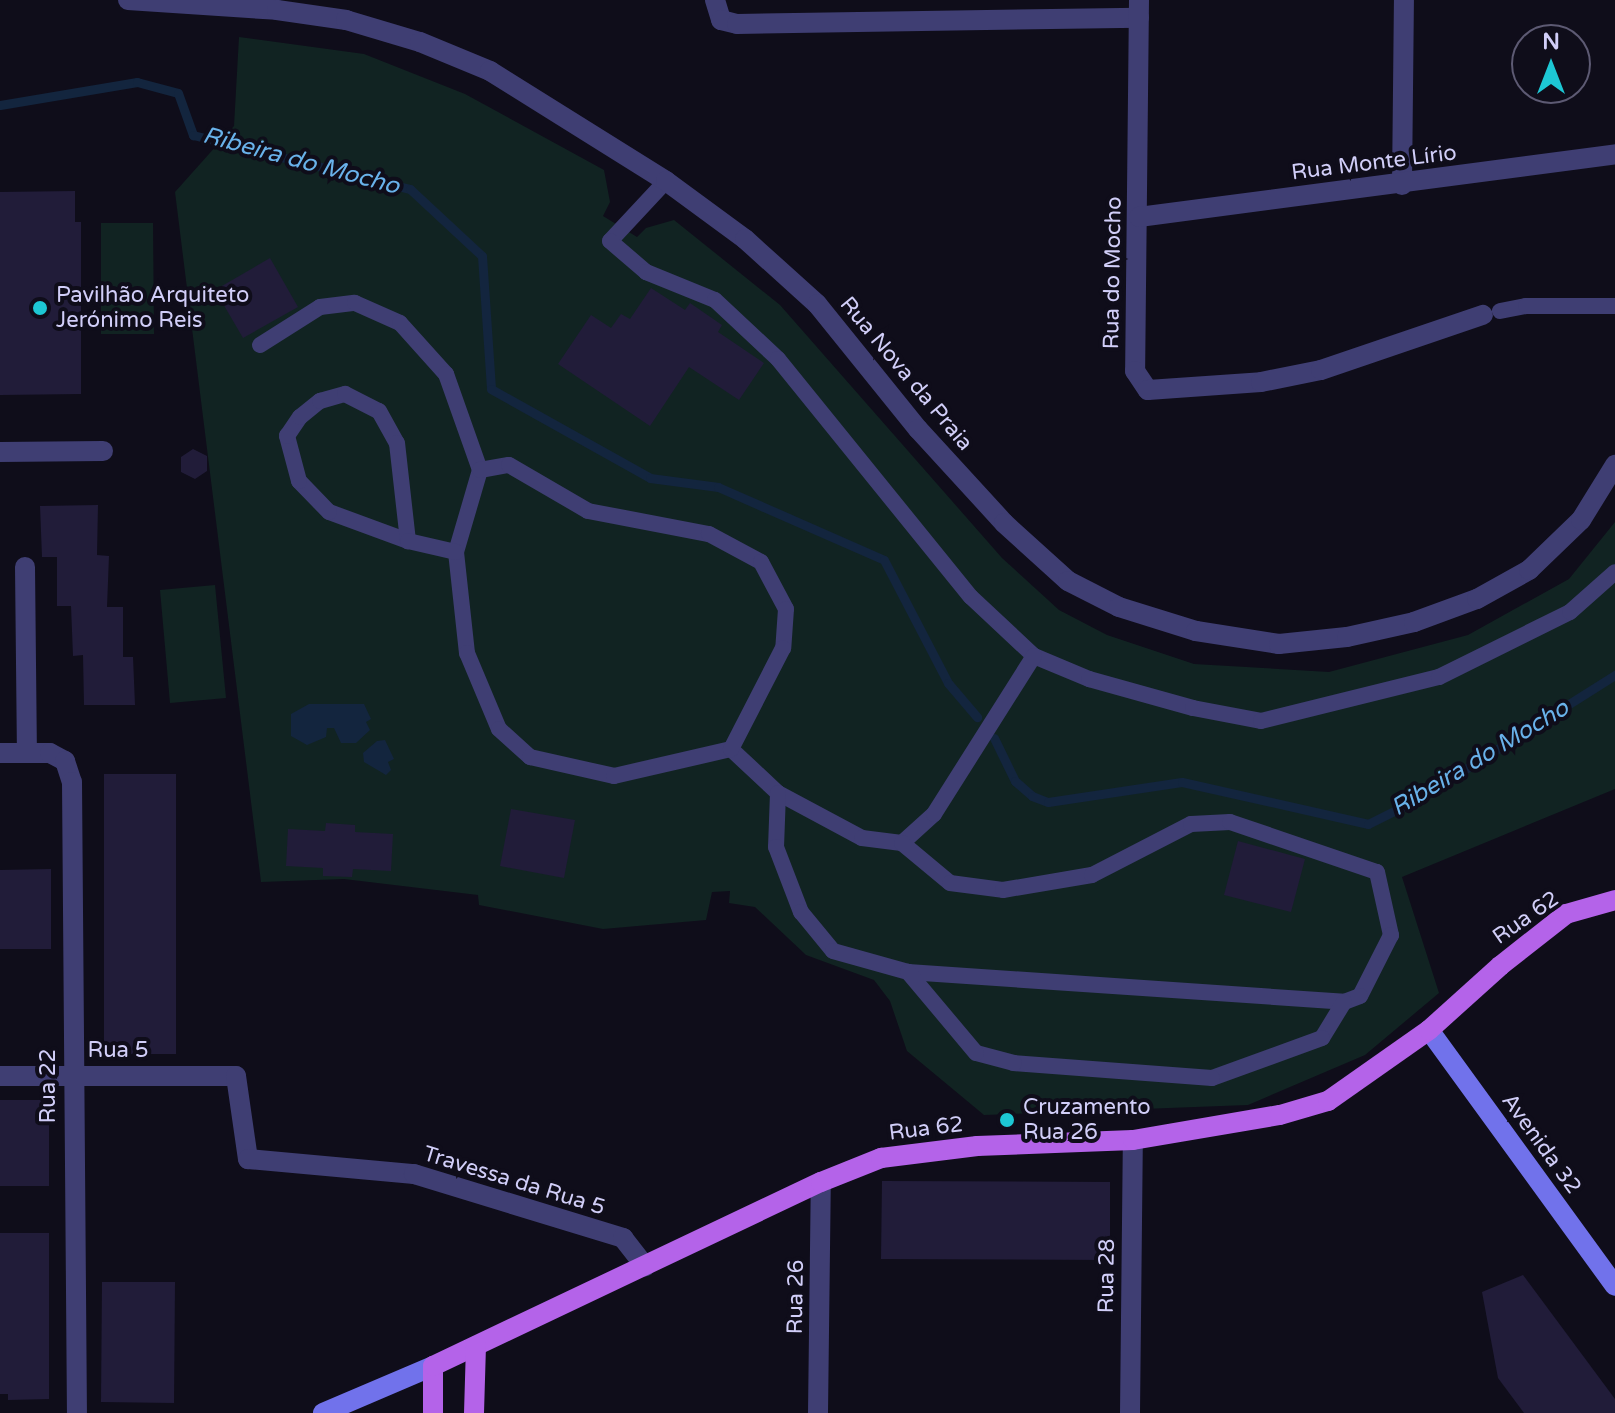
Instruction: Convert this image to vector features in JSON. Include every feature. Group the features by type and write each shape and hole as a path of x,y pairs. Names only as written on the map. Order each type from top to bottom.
{"main road":[{"name":"Rua 62","path":"323,1413 433,1366 821,1182 881,1158 977,1146 1133,1140 1310,1108 1328,1101 1429,1030 1500,966 1566,914 1615,900"},
{"name":"Avenida 32","path":"1429,1030 1615,1286"},
{"path":"474,1413 476,1346"},
{"path":"433,1366 433,1413"}],"street":[{"name":"Rua Nova da Praia","path":"128,0 277,10 346,20 420,42 490,71 666,181 745,239 817,304 928,441 1004,523 1068,581 1119,607 1196,631 1279,644 1347,637 1414,622 1477,599 1529,570 1581,520 1615,465"},
{"path":"1402,185 1404,0"},
{"path":"718,10 737,24 1139,9"},
{"name":"Rua do Mocho","path":"1139,9 1135,371 1148,390 1261,382 1321,370 1492,313"},
{"name":"Rua Monte Lírio","path":"1139,217 1402,185 1615,154"},
{"path":"0,452 103,451"},
{"path":"0,753 27,753 25,567"},
{"name":"Rua 22","path":"27,753 50,753 65,761 72,782 77,1413"},
{"name":"Rua 5","path":"0,1076 236,1076"},
{"name":"Travessa da Rua 5","path":"236,1076 248,1159 414,1174 623,1238 645,1266"},
{"name":"Rua 28","path":"1130,1413 1133,1140"},
{"name":"Rua 26","path":"818,1413 821,1182"}],"lane":[{"path":"666,181 610,241 646,272 715,300 778,359 971,597 1034,656 1089,679 1193,708 1261,721 1439,677 1570,612 1615,572"},
{"path":"260,345 320,307 355,303 400,323 446,374 480,470 456,552 467,653 499,729 530,757 614,776 731,749 783,648 786,609 761,562 709,534 588,511 509,465 480,470"},
{"path":"1492,313 1526,306 1615,306"},
{"path":"408,541 397,443 379,411 345,394 320,401 300,417 287,436 299,481 329,512 408,541 456,552"},
{"path":"902,843 934,814 1034,656"},
{"path":"731,749 778,793 862,838 902,843 950,883 1003,890 1092,875 1191,824 1230,822 1377,872 1391,935 1360,996 1344,1002 908,972 833,951 801,912 776,847 778,793"},
{"path":"908,972 976,1053 1014,1063 1212,1078 1322,1038 1344,1002"}],"shaded area":[{"path":"239,37 364,54 465,94 604,170 610,202 603,216 637,237 646,228 674,220 780,305 1002,558 1059,610 1107,635 1194,664 1329,672 1468,635 1569,579 1615,522 1615,789 1402,877 1439,993 1365,1055 1248,1105 984,1115 907,1051 890,1001 874,980 806,955 755,907 729,903 730,891 712,892 706,920 603,929 479,905 478,895 344,879 261,882 175,192 234,126"},
{"path":"101,223 153,223 154,334 101,334"},
{"path":"215,585 226,698 170,703 160,590"}],"water":[{"path":"309,704 364,704 371,719 366,722 370,730 356,743 341,743 334,728 327,728 326,737 307,745 291,736 291,714"},
{"path":"385,740 394,759 388,762 391,770 386,775 364,762 363,753 377,741"}],"building":[{"name":"Pavilhão Arquiteto Jerónimo Reis","path":"75,191 75,222 81,222 81,394 0,395 0,192"},
{"path":"270,258 298,307 243,338 215,290"},
{"path":"651,288 685,310 690,303 722,325 718,332 764,363 739,400 689,367 650,426 558,364 591,315 611,328 621,314 630,319"},
{"path":"193,449 207,456 207,471 195,479 181,472 181,457"},
{"path":"98,505 97,555 109,556 107,607 123,607 123,657 133,657 135,705 84,705 83,655 73,656 71,606 57,606 57,557 42,557 40,506"},
{"path":"104,774 176,774 176,1054 104,1054"},
{"path":"511,809 575,820 564,878 500,866"},
{"path":"326,823 355,825 355,832 393,834 391,871 353,869 352,877 323,876 323,868 286,866 288,829 325,831"},
{"path":"1238,841 1305,859 1291,912 1224,895"},
{"path":"51,869 51,949 0,949 0,870"},
{"path":"0,1100 44,1100 49,1110 49,1186 0,1186"},
{"path":"882,1181 1110,1182 1110,1260 881,1259"},
{"path":"0,1233 49,1233 49,1399 8,1400 8,1394 0,1394"},
{"path":"1523,1275 1615,1399 1615,1413 1524,1413 1498,1378 1482,1292"},
{"path":"102,1282 175,1282 174,1403 101,1402"}],"waterway":[{"name":"Ribeira do Mocho","path":"0,105 137,82 178,93 193,135 410,189 482,256 491,389 650,478 718,487 884,560 948,683 977,717"},
{"name":"Ribeira do Mocho","path":"994,738 1015,781 1032,796 1048,802 1182,782 1368,824 1418,799 1615,675"}],"place":[{"name":"Pavilhão Arquiteto Jerónimo Reis","path":"40,308"},
{"name":"Cruzamento Rua 26","path":"1007,1120"}]}
